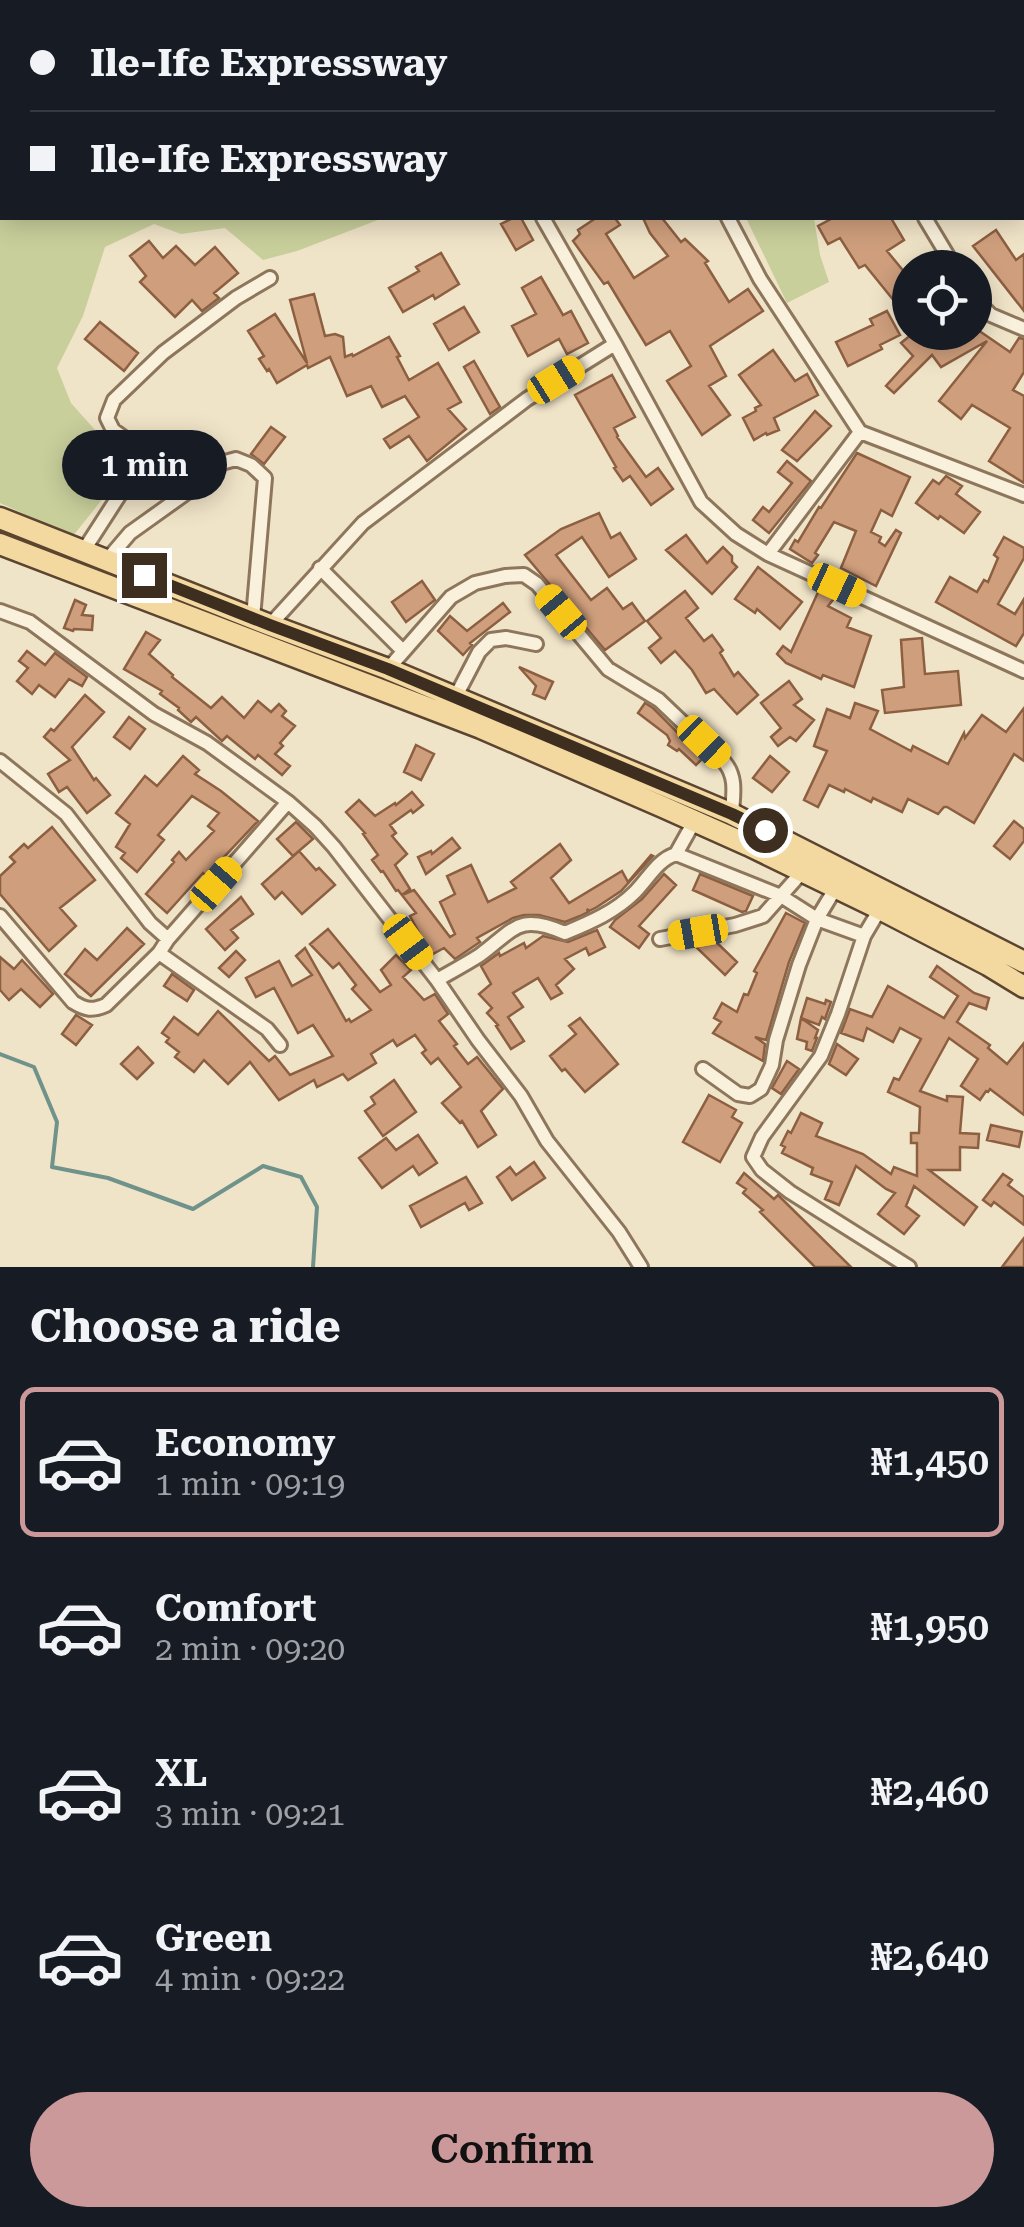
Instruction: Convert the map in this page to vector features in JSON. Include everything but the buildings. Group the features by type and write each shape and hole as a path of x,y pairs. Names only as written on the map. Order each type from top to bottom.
{"main road":[{"path":"0,518 388,669 732,814 1024,962"},
{"path":"0,544 481,728 695,820 880,909 1024,987"},
{"path":"168,610 181,590"}],"street":[{"path":"544,220 702,502 736,534 768,554 1024,671"},
{"path":"729,220 760,279 860,432 1024,496"},
{"path":"926,220 944,250"},
{"path":"84,550 134,474 142,450 113,430 107,418 114,400 163,354 236,298 270,278"},
{"path":"992,315 1024,329"},
{"path":"261,622 363,523 527,399 616,344"},
{"path":"768,554 860,432"},
{"path":"108,560 130,532 186,494 214,464 236,459 252,464 265,478 261,622"},
{"path":"320,568 403,652"},
{"path":"388,669 452,597 475,584 505,576 524,576 537,584 608,668 659,700 726,763 734,782 732,814"},
{"path":"0,611 30,622 154,714 207,744 315,826 437,980 521,1096 547,1141 642,1267"},
{"path":"455,698 479,652 490,640 506,638 536,644"},
{"path":"0,761 66,814 150,924 168,940"},
{"path":"0,916 73,1002 86,1010 95,1010 106,1005 159,953 288,802"},
{"path":"676,854 695,820"},
{"path":"437,980 474,959 506,932 526,924 545,924 566,934 608,915 634,894 664,858 676,854 781,896 817,919 864,936"},
{"path":"660,939 763,916 803,871"},
{"path":"703,1069 738,1094 750,1096 761,1089 772,1065 799,965 817,919 835,889"},
{"path":"880,909 864,936 821,1056 762,1137 753,1156 762,1170 790,1192 909,1267"},
{"path":"159,953 267,1028 280,1045"}],"green space":[{"path":"0,220 378,220 263,260 225,228 181,234 154,224 105,247 83,316 57,368 71,403 104,440 123,473 73,536 0,503"},
{"path":"747,220 814,220 829,282 787,303"}],"waterway":[{"path":"0,1054 34,1067 57,1122 52,1167 108,1178 193,1209 263,1166 301,1177 317,1207 313,1267"}],"route":[{"path":"144,575 388,669 765,830"}]}
